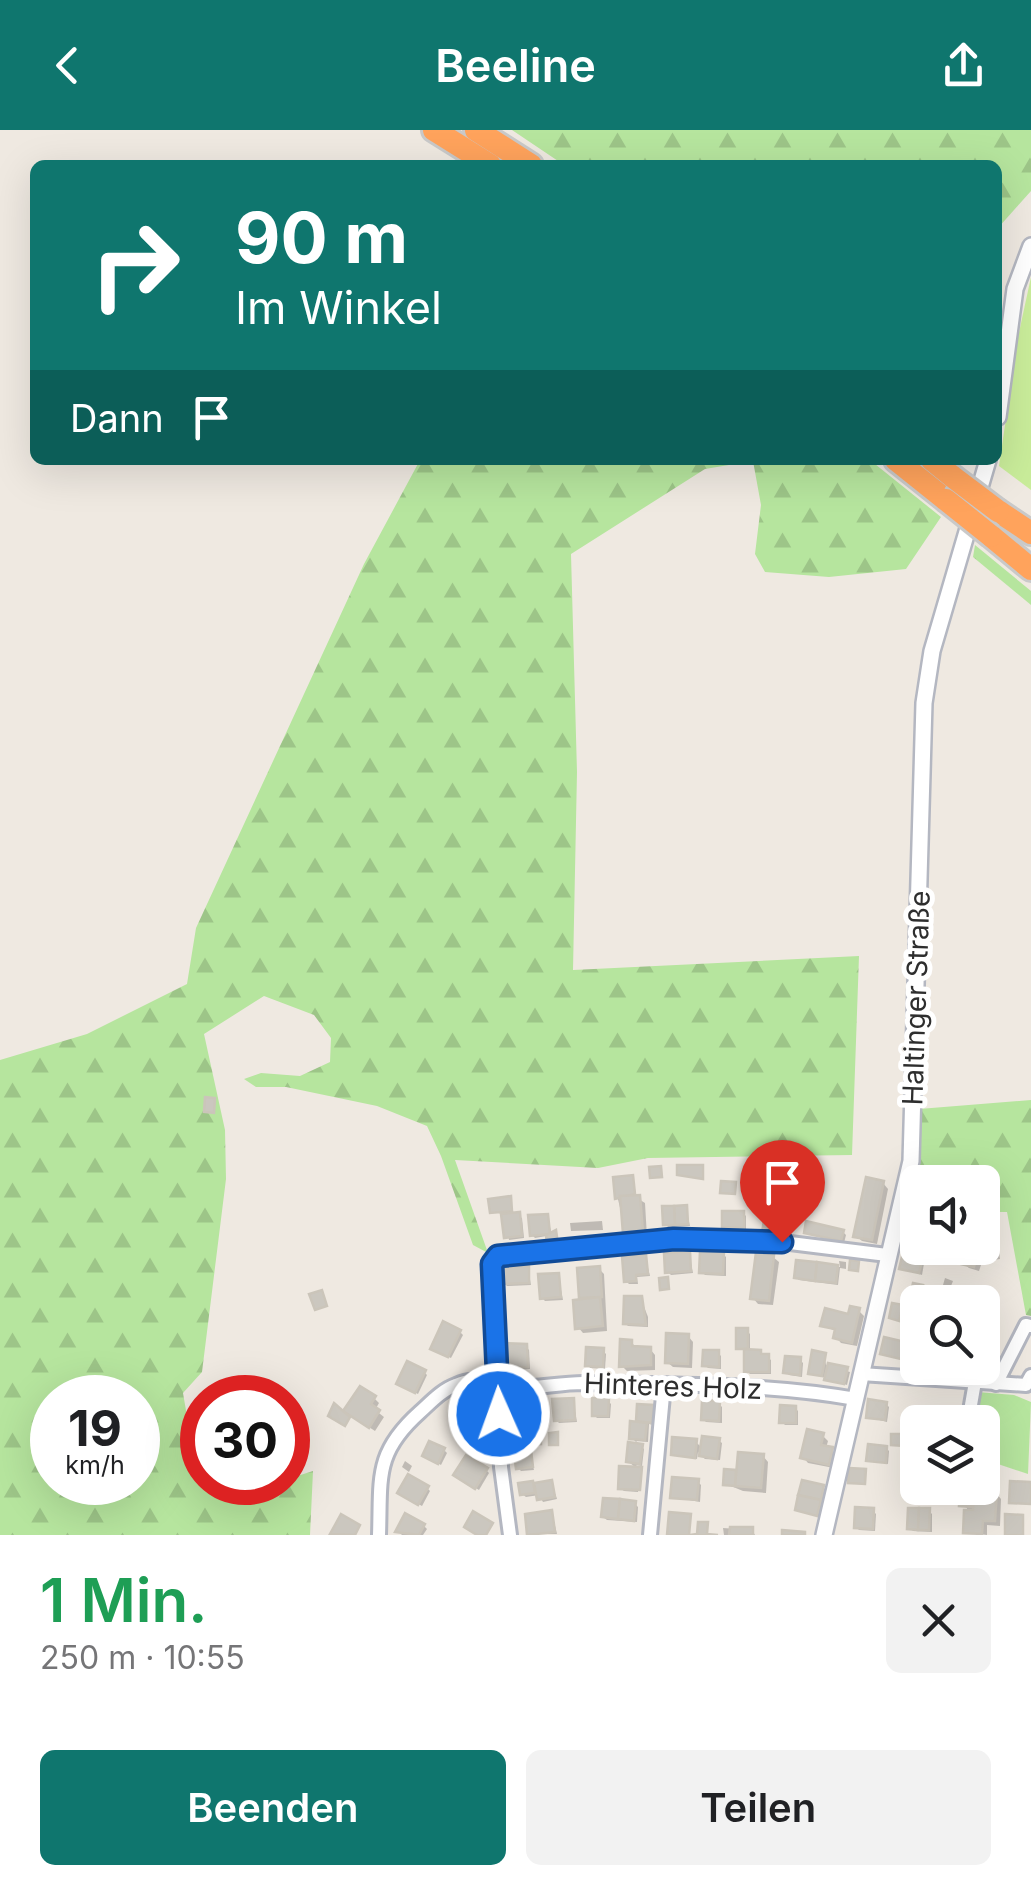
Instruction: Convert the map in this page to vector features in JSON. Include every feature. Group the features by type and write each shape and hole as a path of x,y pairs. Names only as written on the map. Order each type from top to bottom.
{"highway":[{"path":"434,130 482,160"},
{"path":"476,130 523,160"},
{"path":"902,465 1031,569"},
{"path":"938,465 1031,532"}],"street":[{"path":"1002,387 1015,289 1031,246"},
{"name":"Haltinger Straße","path":"824,1535 911,1161 924,703 932,651 987,465"},
{"path":"510,1535 501,1467 492,1264 498,1256 674,1239 782,1242 887,1255"},
{"path":"1000,1376 1026,1325 1031,1326"},
{"path":"861,1374 900,1377"},
{"path":"1000,1384 1026,1385 1031,1376"},
{"name":"Hinteres Holz","path":"379,1535 382,1464 390,1445 436,1396 457,1384 482,1379 498,1387 577,1383 807,1390 856,1399"},
{"path":"650,1535 664,1385"}],"green space":[{"path":"512,130 1031,130 1031,191 1002,224 1002,160 557,160"},
{"path":"1031,277 1031,490 999,466"},
{"path":"417,465 729,465 705,469 571,554 577,772 573,970 859,956 852,1155 648,1158 598,1168 455,1160 488,1253 473,1245 427,1126 377,1106 286,1087 256,1087 244,1079 261,1073 300,1076 330,1062 331,1038 314,1015 264,996 204,1034 225,1130 226,1179 202,1372 180,1375 180,1505 310,1505 313,1471 310,1535 0,1535 0,1060 87,1034 187,984 196,928 364,564"},
{"path":"754,465 876,465 941,517 906,569 829,577 765,572 755,554 761,505"},
{"path":"975,545 1031,591 1031,605 973,557"},
{"path":"1031,1100 1031,1316 1026,1315 1007,1212 1000,1212 1000,1165 911,1165 919,1109"},
{"path":"977,1392 1014,1395 1031,1402 1028,1474 1000,1465 1000,1405 975,1405"}],"building":[{"path":"205,1097 215,1098 214,1113 204,1112"},
{"path":"677,1165 703,1165 703,1179 677,1175"},
{"path":"661,1166 662,1177 650,1178 649,1167"},
{"path":"633,1175 635,1194 615,1199 613,1177"},
{"path":"866,1177 884,1181 872,1240 853,1237"},
{"path":"721,1181 736,1182 735,1194 720,1193"},
{"path":"640,1195 643,1232 623,1234 620,1196"},
{"path":"511,1196 512,1211 490,1213 488,1199"},
{"path":"687,1205 688,1224 675,1225 674,1206"},
{"path":"662,1206 674,1206 675,1225 663,1225"},
{"path":"722,1211 744,1211 744,1228 722,1227"},
{"path":"520,1212 522,1236 504,1238 501,1214"},
{"path":"765,1213 785,1216 781,1236 762,1233"},
{"path":"548,1214 550,1234 530,1236 528,1215"},
{"path":"806,1221 844,1230 841,1241 804,1233"},
{"path":"556,1230 558,1244 547,1245 546,1235"},
{"path":"690,1251 691,1271 665,1273 664,1253"},
{"path":"700,1251 724,1251 723,1274 699,1273"},
{"path":"756,1252 774,1255 769,1301 750,1299"},
{"path":"646,1254 648,1274 624,1282 622,1256"},
{"path":"796,1260 817,1262 815,1281 794,1278"},
{"path":"850,1260 859,1261 858,1271 849,1270"},
{"path":"817,1262 838,1265 836,1283 815,1281"},
{"path":"900,1265 921,1265 919,1273 899,1269"},
{"path":"529,1266 529,1283 502,1284 501,1267"},
{"path":"600,1266 602,1297 579,1298 577,1268"},
{"path":"559,1273 561,1297 540,1299 538,1274"},
{"path":"668,1277 669,1289 660,1290 659,1278"},
{"path":"322,1290 327,1306 315,1310 309,1294"},
{"path":"624,1296 642,1296 646,1325 623,1324"},
{"path":"600,1297 603,1326 575,1329 573,1300"},
{"path":"892,1303 900,1304 899,1321 889,1318"},
{"path":"850,1306 860,1308 852,1343 833,1338 835,1329 820,1326 825,1308 848,1314"},
{"path":"443,1321 461,1330 448,1357 430,1349"},
{"path":"736,1328 748,1328 748,1349 736,1349"},
{"path":"666,1333 689,1334 688,1364 665,1363"},
{"path":"884,1337 900,1341 900,1359 880,1354"},
{"path":"620,1339 632,1340 632,1346 651,1347 651,1365 619,1367"},
{"path":"505,1343 527,1344 528,1367 506,1368"},
{"path":"586,1347 604,1348 603,1367 585,1366"},
{"path":"744,1349 769,1354 769,1372 744,1372"},
{"path":"703,1350 719,1350 719,1367 702,1366"},
{"path":"812,1350 826,1353 822,1376 808,1374"},
{"path":"785,1356 801,1357 800,1375 783,1373"},
{"path":"407,1361 426,1370 415,1393 396,1384"},
{"path":"828,1363 848,1367 844,1384 824,1380"},
{"path":"360,1386 376,1396 371,1404 380,1410 369,1428 343,1411"},
{"path":"468,1397 486,1406 477,1424 459,1415"},
{"path":"574,1398 575,1420 554,1421 552,1399"},
{"path":"592,1398 609,1398 608,1416 592,1416"},
{"path":"868,1399 887,1402 885,1420 866,1418"},
{"path":"702,1400 720,1401 719,1421 701,1420"},
{"path":"334,1403 350,1417 345,1426 328,1416"},
{"path":"637,1404 654,1405 652,1423 636,1421"},
{"path":"780,1405 796,1406 796,1423 779,1423"},
{"path":"529,1408 531,1435 513,1436 512,1409"},
{"path":"630,1421 647,1423 645,1440 629,1439"},
{"path":"807,1429 824,1433 821,1445 833,1447 829,1465 800,1458"},
{"path":"558,1432 558,1445 549,1445 549,1433"},
{"path":"891,1434 900,1434 900,1446 891,1445"},
{"path":"702,1436 720,1438 717,1459 699,1456"},
{"path":"541,1437 541,1444 528,1445 527,1438"},
{"path":"672,1437 697,1439 695,1458 671,1455"},
{"path":"429,1441 445,1448 438,1464 422,1456"},
{"path":"628,1442 643,1444 640,1464 626,1462"},
{"path":"868,1444 887,1446 886,1463 866,1461"},
{"path":"531,1450 533,1467 516,1469 514,1452"},
{"path":"738,1452 764,1454 761,1488 735,1486"},
{"path":"466,1455 488,1468 475,1489 453,1475"},
{"path":"619,1466 642,1467 640,1490 618,1489"},
{"path":"849,1468 866,1469 865,1484 848,1483"},
{"path":"724,1469 736,1470 735,1486 723,1485"},
{"path":"408,1474 429,1486 418,1505 397,1493"},
{"path":"672,1477 699,1479 697,1500 670,1498"},
{"path":"552,1480 555,1497 537,1500 534,1483"},
{"path":"802,1480 824,1485 821,1500 798,1495"},
{"path":"533,1481 535,1493 520,1495 518,1483"},
{"path":"1010,1481 1031,1482 1031,1504 1009,1503"},
{"path":"798,1495 821,1500 817,1516 795,1510"},
{"path":"603,1498 620,1499 618,1519 601,1517"},
{"path":"620,1499 636,1501 634,1521 618,1519"},
{"path":"973,1505 996,1505 995,1521 983,1521 982,1534 963,1533 964,1510 973,1510"},
{"path":"855,1507 874,1508 873,1529 854,1528"},
{"path":"908,1508 919,1508 918,1530 907,1529"},
{"path":"919,1508 930,1508 929,1530 918,1530"},
{"path":"552,1510 555,1532 527,1535 525,1514"},
{"path":"473,1511 493,1523 486,1535 477,1535 464,1527"},
{"path":"669,1512 691,1514 689,1535 667,1535"},
{"path":"405,1513 425,1524 419,1535 395,1532"},
{"path":"341,1514 360,1525 355,1535 330,1534"},
{"path":"1005,1514 1023,1515 1023,1535 1005,1535"},
{"path":"698,1522 708,1522 707,1534 718,1535 690,1535 697,1534"},
{"path":"730,1527 753,1527 753,1535 729,1535"},
{"path":"782,1530 805,1532 805,1535 782,1535"}],"route":[{"path":"499,1414 492,1264 498,1256 674,1239 782,1242"}]}
